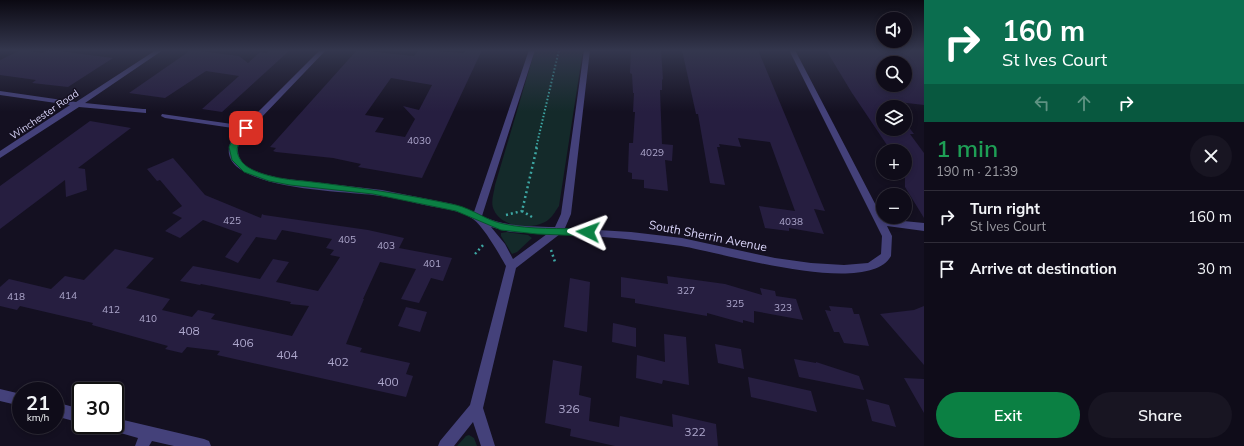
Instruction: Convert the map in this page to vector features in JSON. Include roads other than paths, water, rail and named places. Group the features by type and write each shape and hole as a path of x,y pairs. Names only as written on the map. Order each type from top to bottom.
{"street":[{"name":"Winchester Road","path":"0,155 128,71"},
{"path":"165,116 246,128 302,71"},
{"path":"511,266 501,248 477,217 525,71"},
{"path":"445,446 476,408 511,266 558,230 566,214 584,71"},
{"path":"803,71 876,214"},
{"path":"0,93 76,104 143,111"},
{"name":"South Sherrin Avenue","path":"246,128 236,139 233,147 236,160 246,170 272,179 381,193 458,208 501,227 537,231 558,230 643,236 700,245 784,263 828,269 853,269 873,265 882,260 889,253 889,242 881,224"},
{"path":"898,224 924,227"},
{"path":"0,395 12,398"},
{"path":"476,408 488,446"},
{"path":"124,430 145,440 204,446"}]}
